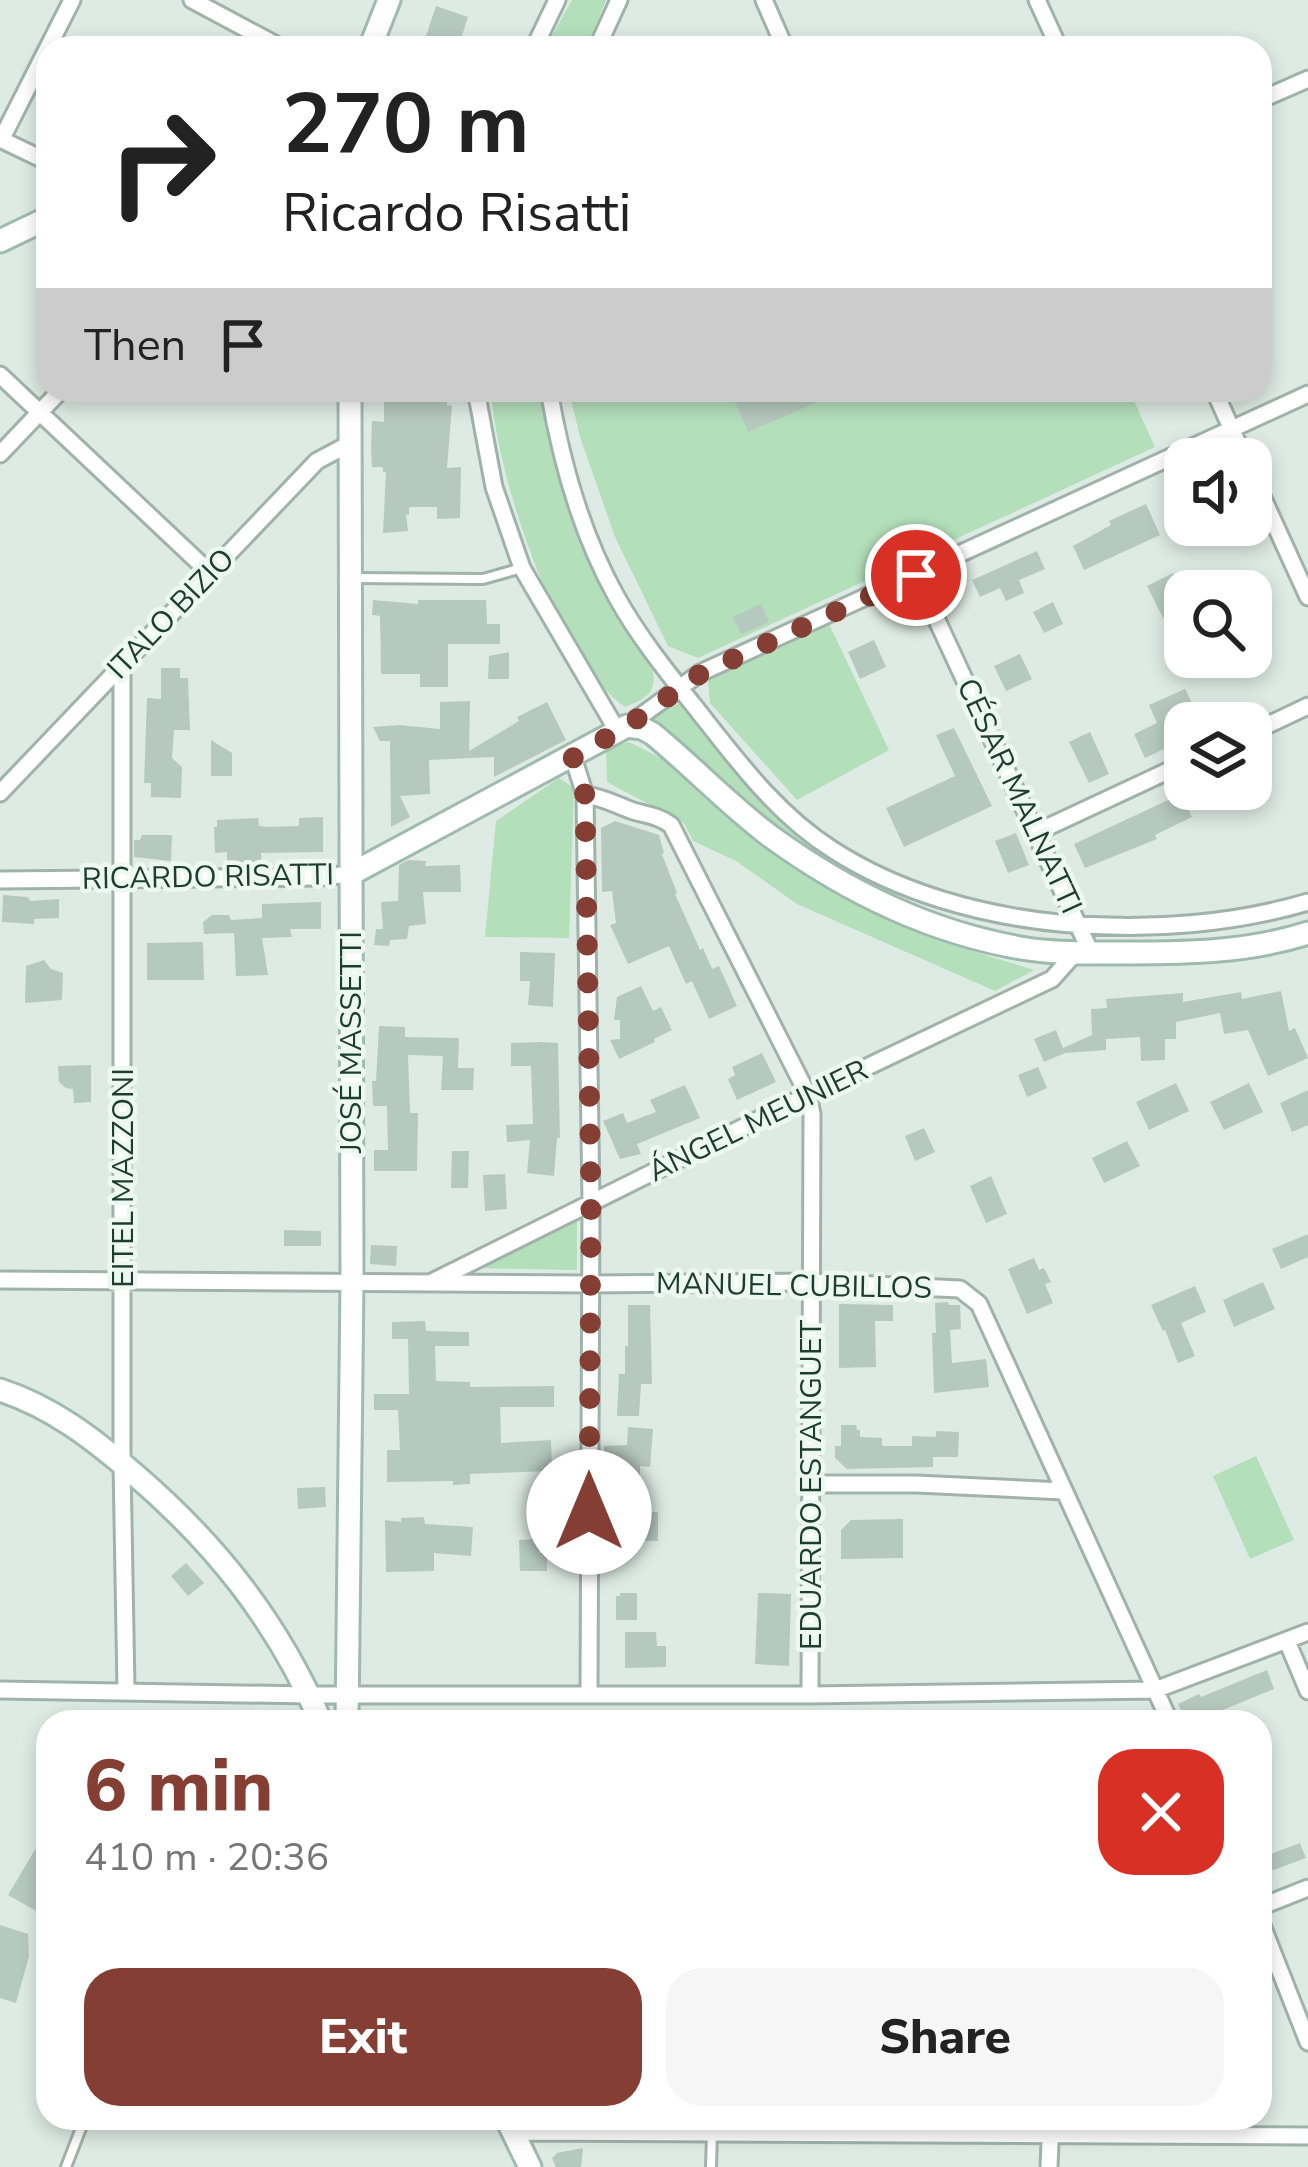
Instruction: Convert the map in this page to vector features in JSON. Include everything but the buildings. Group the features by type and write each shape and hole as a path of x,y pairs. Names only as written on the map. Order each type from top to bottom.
{"main road":[{"path":"373,36 389,0"},
{"path":"0,241 36,224"},
{"name":"JOSÉ MASSETTI","path":"347,1710 352,1282 350,402"},
{"path":"623,729 642,728 653,734 770,836 862,894 912,918 971,937 1031,950 1176,953 1272,945 1308,933"},
{"name":"RICARDO RISATTI","path":"350,874 623,729"},
{"path":"0,1390 76,1427 170,1505 219,1556 272,1627 317,1710"},
{"path":"512,2130 530,2167"}],"street":[{"path":"54,36 73,0"},
{"path":"192,0 260,36"},
{"path":"539,36 557,0"},
{"path":"602,36 619,0"},
{"path":"764,0 780,36"},
{"path":"1037,0 1053,36"},
{"path":"36,70 0,139 36,156"},
{"path":"1272,95 1308,79"},
{"path":"0,375 210,573"},
{"name":"RICARDO RISATTI","path":"623,729 700,674 1308,394"},
{"path":"0,454 50,402"},
{"path":"478,402 494,487 522,568 623,729"},
{"path":"552,402 566,470 617,598 648,646 770,799 831,850 912,890 962,906 1078,923 1192,923 1247,917 1308,902"},
{"path":"1220,402 1236,438"},
{"name":"ITALO BIZIO","path":"0,793 317,461 349,444"},
{"path":"1272,518 1308,597"},
{"name":"CÉSAR MALNATTI","path":"916,575 1078,923 1084,952"},
{"name":"EITEL MAZZONI","path":"122,665 126,1690"},
{"path":"1272,723 1308,706"},
{"path":"573,757 585,795 591,1203 589,1694"},
{"path":"1035,832 1164,773"},
{"name":"EDUARDO ESTANGUET","path":"585,795 602,797 671,825 808,1095 812,1114 810,1695"},
{"name":"RICARDO RISATTI","path":"0,880 350,874"},
{"name":"ÁNGEL MEUNIER","path":"431,1282 1052,979 1084,952"},
{"name":"MANUEL CUBILLOS","path":"0,1280 812,1282 960,1288 979,1304 1164,1710"},
{"path":"811,1484 1063,1491"},
{"path":"0,1690 310,1695 1155,1690 1308,1632"},
{"path":"1287,1641 1308,1691"},
{"path":"1272,1902 1308,1888"},
{"path":"1272,1951 1308,2042"},
{"path":"521,2130 573,2130"},
{"path":"706,2130 848,2130"},
{"path":"1048,2167 1051,2130"},
{"path":"1137,2130 1308,2136"}],"lane":[{"path":"351,578 483,580 522,568"},
{"path":"66,2167 80,2130"},
{"path":"711,2167 712,2132"}],"green space":[{"path":"572,0 606,0 592,36 552,36"},
{"path":"492,402 547,402 578,532 653,672 651,691 638,702 625,707 600,683 554,607 517,514"},
{"path":"572,402 1134,402 1155,447 698,658 668,646 615,537"},
{"path":"829,624 889,750 797,800 710,703 708,680"},
{"path":"680,703 806,835 920,894 916,902 848,871 794,838 646,718"},
{"path":"629,742 936,940 1034,970 995,991 797,904 736,861 693,841 684,823 607,782 606,749"},
{"path":"559,778 574,788 569,938 485,937 496,821"},
{"path":"577,1217 577,1270 469,1268"},
{"path":"1256,1456 1294,1540 1250,1559 1213,1476"}],"route":[{"path":"589,1512 591,1203 585,795 573,757 700,674 916,575"}]}
